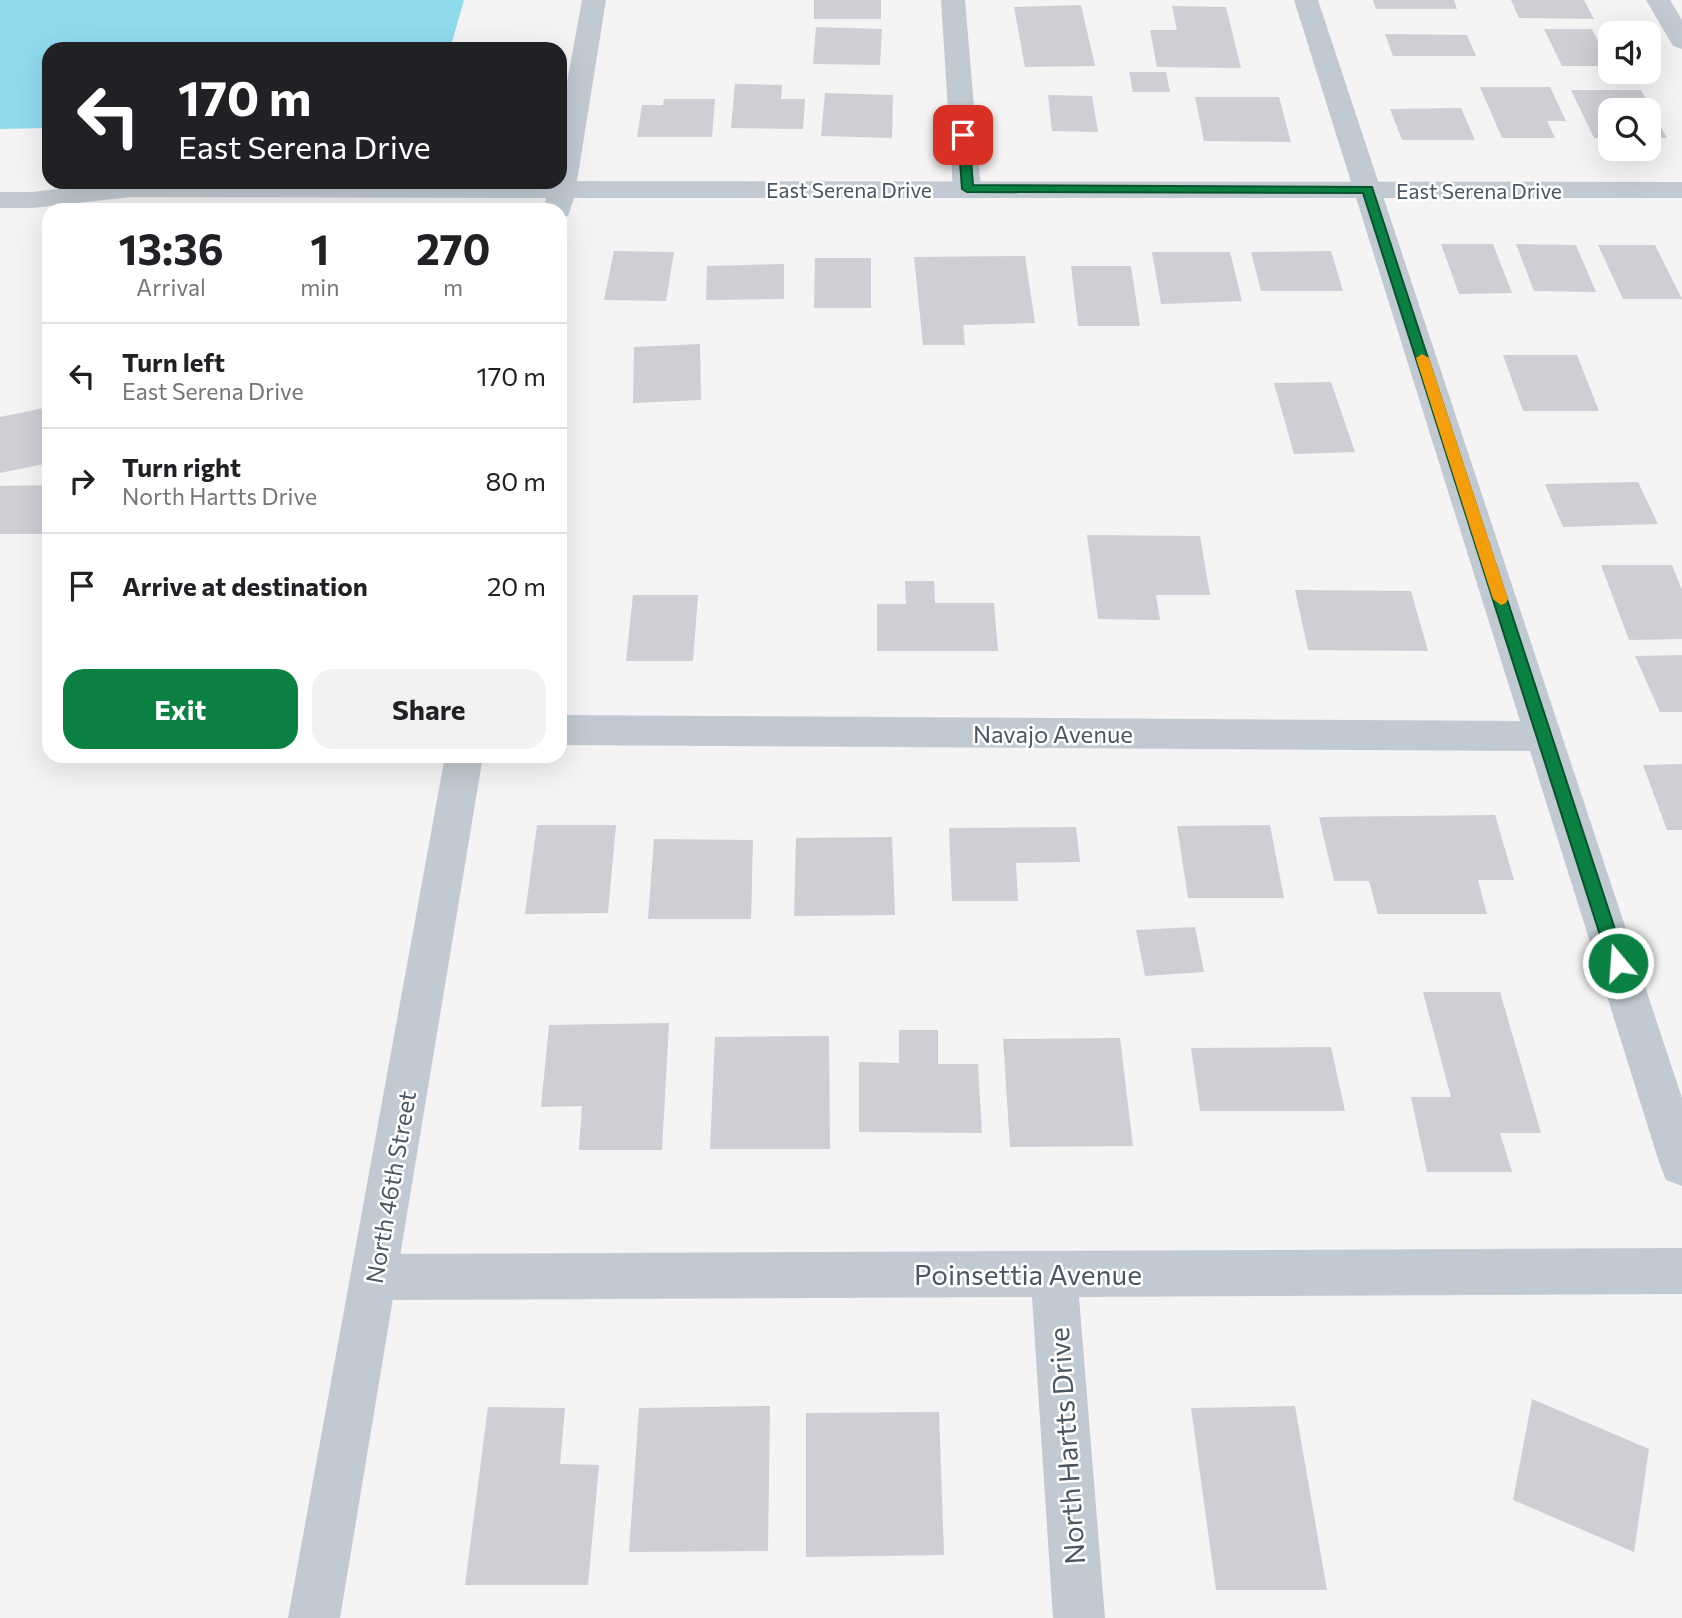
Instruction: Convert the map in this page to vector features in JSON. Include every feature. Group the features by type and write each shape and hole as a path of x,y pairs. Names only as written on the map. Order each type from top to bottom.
{"street":[{"path":"567,158 594,0"},
{"path":"953,0 967,189"},
{"path":"1306,0 1682,1165"},
{"path":"1658,0 1682,41"},
{"path":"0,178 42,178"},
{"path":"0,200 32,200 131,189"},
{"name":"East Serena Drive","path":"131,189 560,199 967,189 1682,190"},
{"name":"Navajo Avenue","path":"567,730 1545,736"},
{"name":"North 46th Street","path":"314,1618 463,763"},
{"name":"Poinsettia Avenue","path":"375,1277 1682,1271"},
{"name":"North Hartts Drive","path":"1054,1274 1079,1618"}],"water":[{"path":"0,0 464,0 452,42 42,42 42,128 0,129"}],"building":[{"path":"814,0 881,0 881,19 814,19"},
{"path":"1373,0 1454,0 1457,9 1376,9"},
{"path":"1511,0 1584,0 1594,19 1519,18"},
{"path":"1081,5 1095,66 1025,67 1014,7"},
{"path":"1172,6 1226,7 1241,68 1157,67 1150,30 1177,30"},
{"path":"816,27 882,29 880,65 813,64"},
{"path":"1544,29 1592,29 1598,41 1598,66 1562,66"},
{"path":"1385,34 1467,35 1476,56 1393,56"},
{"path":"1129,72 1166,72 1170,92 1133,92"},
{"path":"735,84 782,85 781,99 805,99 803,129 731,128"},
{"path":"1480,87 1550,87 1566,121 1547,121 1555,138 1502,138"},
{"path":"1571,90 1641,90 1645,98 1598,98 1598,138 1594,138"},
{"path":"825,93 893,95 892,138 821,136"},
{"path":"1048,95 1092,96 1098,132 1052,131"},
{"path":"1195,97 1279,97 1291,142 1204,141"},
{"path":"664,99 715,99 712,137 637,137 642,105 663,105"},
{"path":"1461,108 1475,140 1402,140 1390,109"},
{"path":"1661,127 1667,138 1661,138"},
{"path":"1441,244 1493,244 1512,293 1459,294"},
{"path":"1516,244 1576,245 1596,292 1534,291"},
{"path":"1598,245 1655,245 1682,299 1623,299"},
{"path":"614,251 674,252 666,301 604,300"},
{"path":"1331,251 1343,291 1261,291 1251,252"},
{"path":"1152,252 1230,252 1242,301 1161,304"},
{"path":"1025,256 1035,323 963,325 965,345 923,345 914,257"},
{"path":"815,258 871,258 871,308 814,308"},
{"path":"784,264 784,299 706,300 707,266"},
{"path":"1071,266 1131,266 1140,326 1078,326"},
{"path":"700,344 701,400 633,403 634,347"},
{"path":"1503,355 1577,355 1599,411 1523,411"},
{"path":"1331,382 1355,452 1294,454 1274,383"},
{"path":"42,408 42,464 0,473 0,417"},
{"path":"1638,482 1658,524 1563,527 1545,484"},
{"path":"42,485 42,534 0,534 0,486"},
{"path":"1087,535 1200,536 1210,595 1156,595 1160,620 1098,619"},
{"path":"1601,565 1672,565 1682,590 1682,639 1629,640"},
{"path":"905,581 934,581 935,603 994,603 998,651 877,651 877,604 906,604"},
{"path":"1295,590 1411,591 1428,651 1308,650"},
{"path":"633,595 698,595 693,661 626,661"},
{"path":"1682,655 1682,712 1660,712 1635,656"},
{"path":"1682,764 1682,830 1667,830 1643,765"},
{"path":"1495,815 1514,880 1478,880 1487,914 1378,914 1369,881 1334,881 1319,817"},
{"path":"537,825 616,825 608,913 525,914"},
{"path":"1270,825 1284,898 1188,898 1177,826"},
{"path":"1076,827 1080,862 1016,863 1018,901 952,901 949,828"},
{"path":"892,837 895,915 794,916 796,838"},
{"path":"654,839 753,840 751,919 648,919"},
{"path":"1195,927 1204,972 1145,976 1136,930"},
{"path":"1423,992 1500,992 1541,1133 1500,1133 1512,1172 1427,1172 1411,1097 1451,1097"},
{"path":"669,1023 662,1150 579,1150 582,1106 541,1107 549,1025"},
{"path":"899,1030 938,1030 938,1064 978,1064 982,1133 859,1132 859,1062 899,1063"},
{"path":"829,1036 830,1149 710,1149 715,1037"},
{"path":"1120,1038 1133,1146 1010,1147 1003,1039"},
{"path":"1331,1047 1345,1111 1200,1111 1191,1048"},
{"path":"1532,1399 1649,1449 1634,1552 1513,1500"},
{"path":"770,1406 768,1551 629,1552 639,1408"},
{"path":"1295,1406 1327,1590 1216,1590 1191,1408"},
{"path":"488,1407 565,1408 560,1464 599,1465 588,1585 465,1585"},
{"path":"939,1412 944,1555 806,1557 806,1413"}],"slow traffic":[{"path":"1422,358 1501,599"}],"route":[{"path":"963,135 967,189 1368,189 1618,963"}]}
